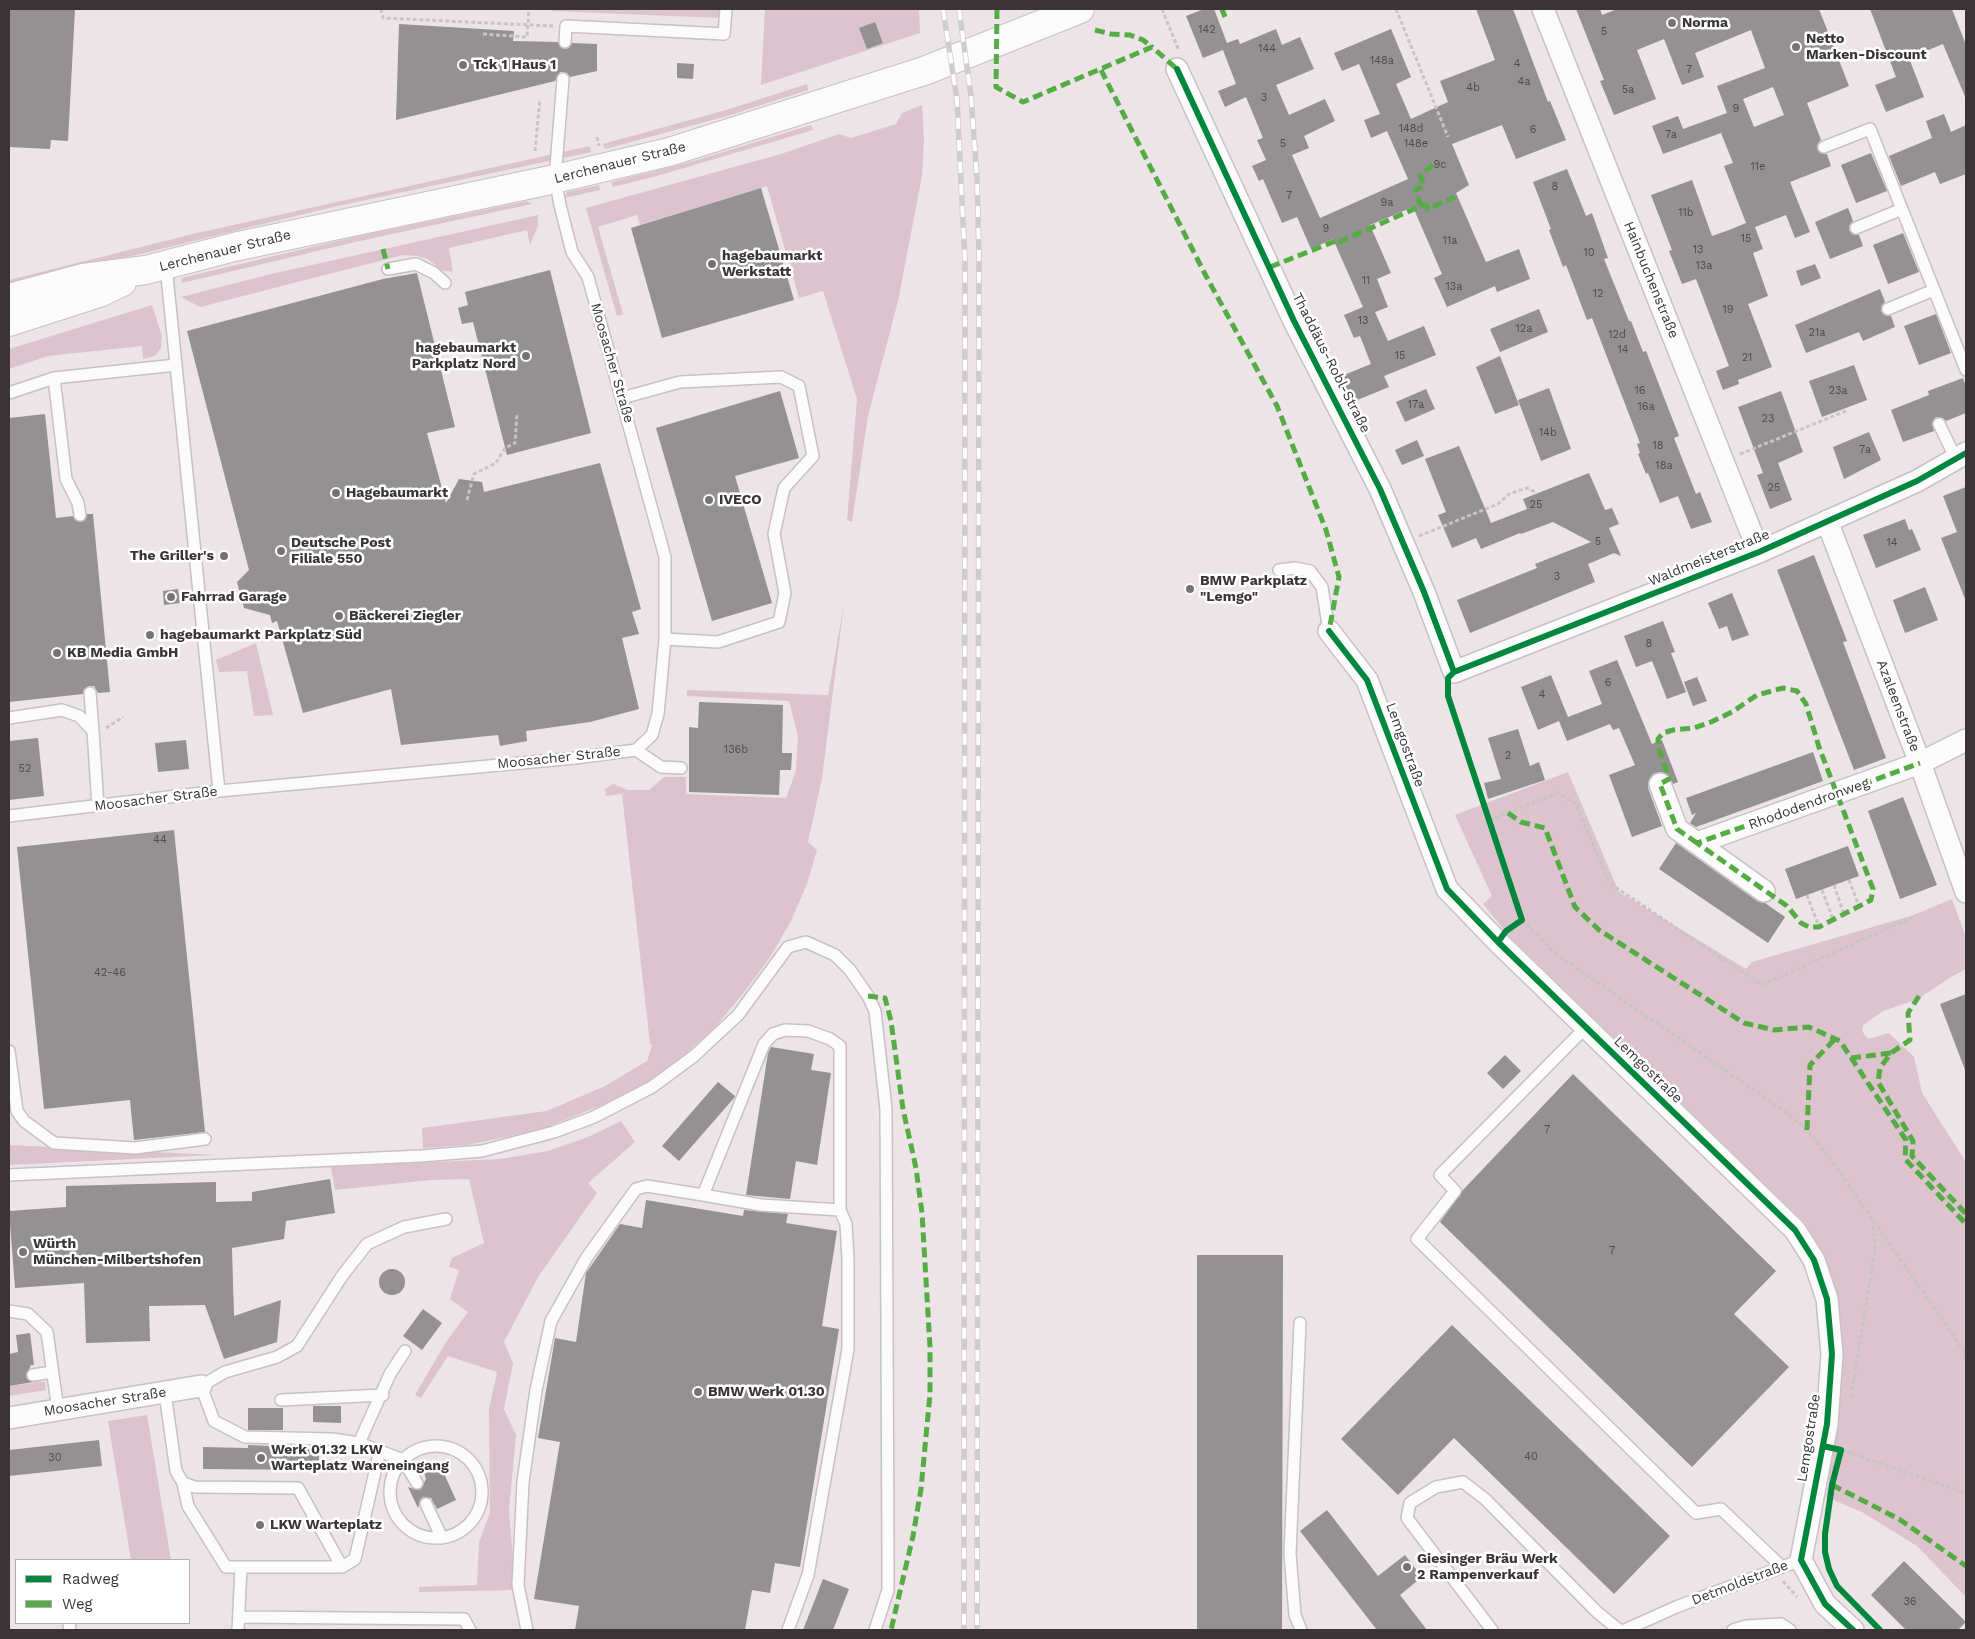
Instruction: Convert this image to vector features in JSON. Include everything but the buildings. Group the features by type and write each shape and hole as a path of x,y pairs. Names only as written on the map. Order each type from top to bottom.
{"main road":[{"name":"Lerchenauer Straße","path":"9,298 83,278 156,268 234,247 555,179 669,152 797,113 924,71 1080,9"},
{"name":"Lerchenauer Straße","path":"9,322 99,293 156,268"}],"street":[{"name":"Hainbuchenstraße","path":"1543,9 1759,552"},
{"name":"Thaddäus-Robl-Straße","path":"1179,62 1294,321 1380,489 1454,672"},
{"name":"Waldmeisterstraße","path":"1454,672 1759,552 1917,482 1961,456"},
{"name":"Azaleenstraße","path":"1828,522 1920,763 1966,892"},
{"name":"Lemgostraße","path":"1329,631 1367,680 1425,837 1447,889 1795,1230 1814,1260 1827,1299 1832,1354 1827,1424 1792,1563"},
{"name":"Rhododendronweg","path":"1697,844 1920,763 1966,740"},
{"path":"1660,784 1677,829 1764,891"},
{"name":"Moosacher Straße","path":"9,1418 201,1386"},
{"name":"Detmoldstraße","path":"1792,1563 1825,1604 1853,1630"}],"lane":[{"path":"565,42 566,26 724,34 726,9"},
{"name":"Moosacher Straße","path":"9,816 219,791 575,758 636,750 652,736 658,714 665,639 665,557 588,277 572,252 555,179 562,79"},
{"path":"1824,147 1870,129 1883,170 1902,209 1916,251 1966,370"},
{"path":"1856,228 1902,209"},
{"path":"388,269 416,264 434,273 445,283"},
{"path":"156,268 176,365 219,791"},
{"path":"1888,308 1934,290"},
{"path":"9,393 54,378 176,365"},
{"path":"622,398 680,382 781,377 799,386 813,456 784,488 774,534 785,593 779,622 718,642 665,639"},
{"path":"54,378 66,479 78,503 80,515"},
{"path":"1939,424 1961,456"},
{"path":"1280,570 1295,568 1310,571 1322,587 1329,631"},
{"path":"90,694 98,806"},
{"path":"9,718 62,710 79,716 93,731"},
{"path":"636,750 661,767 681,768"},
{"path":"9,1175 421,1156 482,1150 554,1132 594,1117 659,1082 694,1056 738,1015 788,947 798,943 813,945 835,955 847,965 868,996 875,1011 886,1109 888,1590 876,1630"},
{"path":"1586,1027 1440,1175 1455,1191 1417,1239 1696,1513 1721,1509 1792,1563"},
{"path":"703,1195 764,1044 773,1034 785,1030 808,1031 830,1039 840,1046 840,1210 846,1224 848,1349 808,1575 788,1630"},
{"path":"9,1051 17,1112 24,1121 54,1143 135,1148 205,1139"},
{"path":"527,1630 518,1585 523,1482 536,1390 551,1322 587,1258 636,1189 647,1186 761,1205 840,1210"},
{"path":"417,1483 403,1460 359,1443 332,1439 246,1437 214,1421 201,1386 225,1372 277,1357 297,1346 342,1276 367,1244 404,1227 446,1219"},
{"path":"9,1311 28,1314 47,1332 58,1410"},
{"path":"1300,1323 1290,1554 1295,1615 1301,1630"},
{"path":"359,1443 383,1395 390,1374 406,1351"},
{"path":"33,1375 52,1372"},
{"path":"164,1393 176,1471 184,1483 188,1506 226,1566 342,1566 355,1559 380,1450"},
{"path":"281,1400 383,1395"},
{"path":"431,1446 447,1448 461,1454 472,1465 480,1479 480,1502 470,1524 457,1533 442,1538 428,1538 414,1533 403,1525 394,1513 390,1499 390,1485 395,1472 403,1460 416,1451 431,1446"},
{"path":"1492,1630 1407,1518 1410,1503 1436,1487 1463,1482 1485,1499 1597,1612 1619,1630"},
{"path":"184,1483 195,1488 298,1488 342,1566"},
{"path":"426,1504 442,1538"},
{"name":"Detmoldstraße","path":"1625,1630 1792,1563"},
{"path":"238,1630 241,1567"},
{"path":"239,1617 464,1618 470,1630"},
{"path":"1733,1630 1746,1626 1780,1624 1790,1630"}],"path":[{"path":"381,9 383,18 566,26"},
{"path":"484,34 527,37 529,9"},
{"path":"1162,9 1179,62"},
{"path":"1396,9 1448,137"},
{"path":"536,151 540,99"},
{"path":"1723,461 1846,412"},
{"path":"467,500 474,474 496,463 505,448 515,443 517,414"},
{"path":"1403,543 1498,504 1508,494 1527,488 1537,493"},
{"path":"1488,820 1558,793 1576,804 1609,884 1762,985 1917,915"},
{"path":"1849,880 1859,906"},
{"path":"1834,885 1844,914"},
{"path":"1822,890 1833,919"},
{"path":"1807,895 1818,927"},
{"path":"1522,920 1557,955 1782,1109 1807,1130 1873,1220 1966,1354"},
{"path":"1850,1398 1875,1250 1873,1220"},
{"path":"1841,1450 1966,1493"}],"shaded area":[{"path":"551,9 720,9 720,18 551,11"},
{"path":"765,9 919,9 920,33 761,85"},
{"path":"807,84 808,90 727,116 605,149 603,144 726,110"},
{"path":"922,105 924,140 922,176 898,301 868,416 852,522 847,520 857,399 823,291 799,298 767,186 640,225 637,215 598,227 623,314 617,316 586,208 781,154 839,134 851,138 896,124 902,113"},
{"path":"811,125 813,130 653,177 613,187 611,182 694,161"},
{"path":"590,146 591,152 333,207 9,286 9,280 197,233"},
{"path":"599,185 600,190 564,198 567,192"},
{"path":"527,201 532,204 364,240 182,283 181,278 363,235"},
{"path":"538,215 538,226 530,245 527,230 449,248 453,272 441,270 428,259 403,255 200,307 181,297 271,274"},
{"path":"152,305 162,336 161,348 155,356 143,359 142,346 48,356 9,369 9,349"},
{"path":"844,604 822,778 808,842 817,850 807,884 790,923 770,957 745,991 716,1026 682,1057 650,1080 614,1100 545,1128 467,1145 423,1148 422,1128 547,1111 605,1086 647,1061 652,1045 650,1044 622,794 606,796 605,789 613,784 628,790 649,790 664,777 686,777 686,794 786,798 796,771 798,736 789,701 687,696 687,690 828,695"},
{"path":"256,643 273,715 254,716 247,671 219,672 216,660"},
{"path":"1568,772 1619,892 1746,969 1752,962 1914,915 1952,899 1966,937 1966,969 1918,999 1883,1011 1863,1025 1862,1031 1868,1039 1889,1033 1914,1057 1922,1093 1966,1162 1966,1597 1917,1546 1862,1512 1826,1497 1837,1427 1836,1298 1825,1255 1805,1223 1509,936 1483,904 1492,896 1455,815"},
{"path":"621,1121 635,1142 588,1183 597,1193 538,1277 504,1342 513,1363 504,1409 516,1435 509,1509 515,1590 419,1592 419,1587 477,1585 479,1542 490,1513 489,1409 497,1372 448,1356 421,1398 415,1395 446,1342 468,1312 450,1299 459,1270 449,1267 452,1258 484,1243 469,1179 431,1180 335,1190 331,1167 500,1159 548,1151 588,1137"},
{"path":"9,1145 216,1155 9,1165"},
{"path":"34,1381 45,1382 46,1390 9,1396 9,1386 34,1383"},
{"path":"147,1415 171,1559 131,1559 108,1421"}],"railway":[{"path":"943,9 957,100 965,262 964,1630"},
{"path":"959,9 971,96 977,179 979,255 977,1630"}],"marked path":[{"path":"997,9 996,87 1023,102 1152,47 1177,69"},
{"path":"1222,9 1225,17"},
{"path":"1095,30 1111,34 1130,35 1143,40 1152,47"},
{"path":"1101,70 1206,276 1277,406 1326,530 1339,577 1329,631"},
{"path":"1421,206 1415,190 1424,186 1420,175 1437,162"},
{"path":"1270,267 1338,240 1339,242 1421,206 1426,205 1428,209 1455,197"},
{"path":"383,249 388,269"},
{"path":"1697,843 1677,829 1660,784 1669,779 1658,746 1658,739 1663,733 1694,728 1711,722 1732,712 1757,695 1783,688 1797,691 1806,704 1819,747 1837,794 1873,889 1871,900 1819,927 1809,927 1801,923 1787,906 1697,843 1837,794 1920,763"},
{"path":"1508,813 1521,822 1545,828 1575,907 1599,930 1744,1023 1774,1030 1809,1027 1840,1041 1906,1140 1905,1159 1966,1224"},
{"path":"868,996 885,998 891,1021 903,1109 916,1168 922,1213 930,1347 930,1394 921,1489 913,1536 891,1630"},
{"path":"1919,996 1908,1013 1910,1040 1891,1053 1880,1068 1878,1082 1913,1141 1912,1156 1966,1214"},
{"path":"1807,1130 1810,1065 1835,1039"},
{"path":"1851,1058 1891,1053"},
{"path":"1832,1485 1899,1519 1966,1566"}],"cycle path":[{"path":"1177,69 1294,321 1380,489 1424,592 1454,672"},
{"path":"1498,942 1506,931 1522,920 1448,696 1448,678 1454,672 1759,552 1917,481 1966,453"},
{"path":"1329,631 1367,680 1447,889 1498,942 1795,1230 1814,1260 1827,1299 1832,1354 1827,1424 1801,1560 1825,1604 1853,1630"},
{"path":"1823,1446 1841,1450 1832,1485 1825,1534 1825,1552 1829,1569 1837,1586 1880,1630"}],"place":[{"name":"Norma","path":"1672,23"},
{"name":"Netto Marken-Discount","path":"1796,47"},
{"name":"Tck 1 Haus 1","path":"463,65"},
{"name":"hagebaumarkt Werkstatt","path":"712,264"},
{"name":"hagebaumarkt Parkplatz Nord","path":"526,356"},
{"name":"Hagebaumarkt","path":"336,493"},
{"name":"IVECO","path":"709,500"},
{"name":"Deutsche Post Filiale 550","path":"281,551"},
{"name":"The Griller's","path":"224,556"},
{"name":"BMW Parkplatz \"Lemgo\"","path":"1190,589"},
{"name":"Fahrrad Garage","path":"171,597"},
{"name":"Bäckerei Ziegler","path":"339,616"},
{"name":"hagebaumarkt Parkplatz Süd","path":"150,635"},
{"name":"KB Media GmbH","path":"57,653"},
{"name":"Würth München-Milbertshofen","path":"23,1252"},
{"name":"BMW Werk 01.30","path":"698,1392"},
{"name":"Werk 01.32 LKW Warteplatz Wareneingang","path":"261,1458"},
{"name":"LKW Warteplatz","path":"260,1525"},
{"name":"Giesinger Bräu Werk 2 Rampenverkauf","path":"1407,1567"}]}
